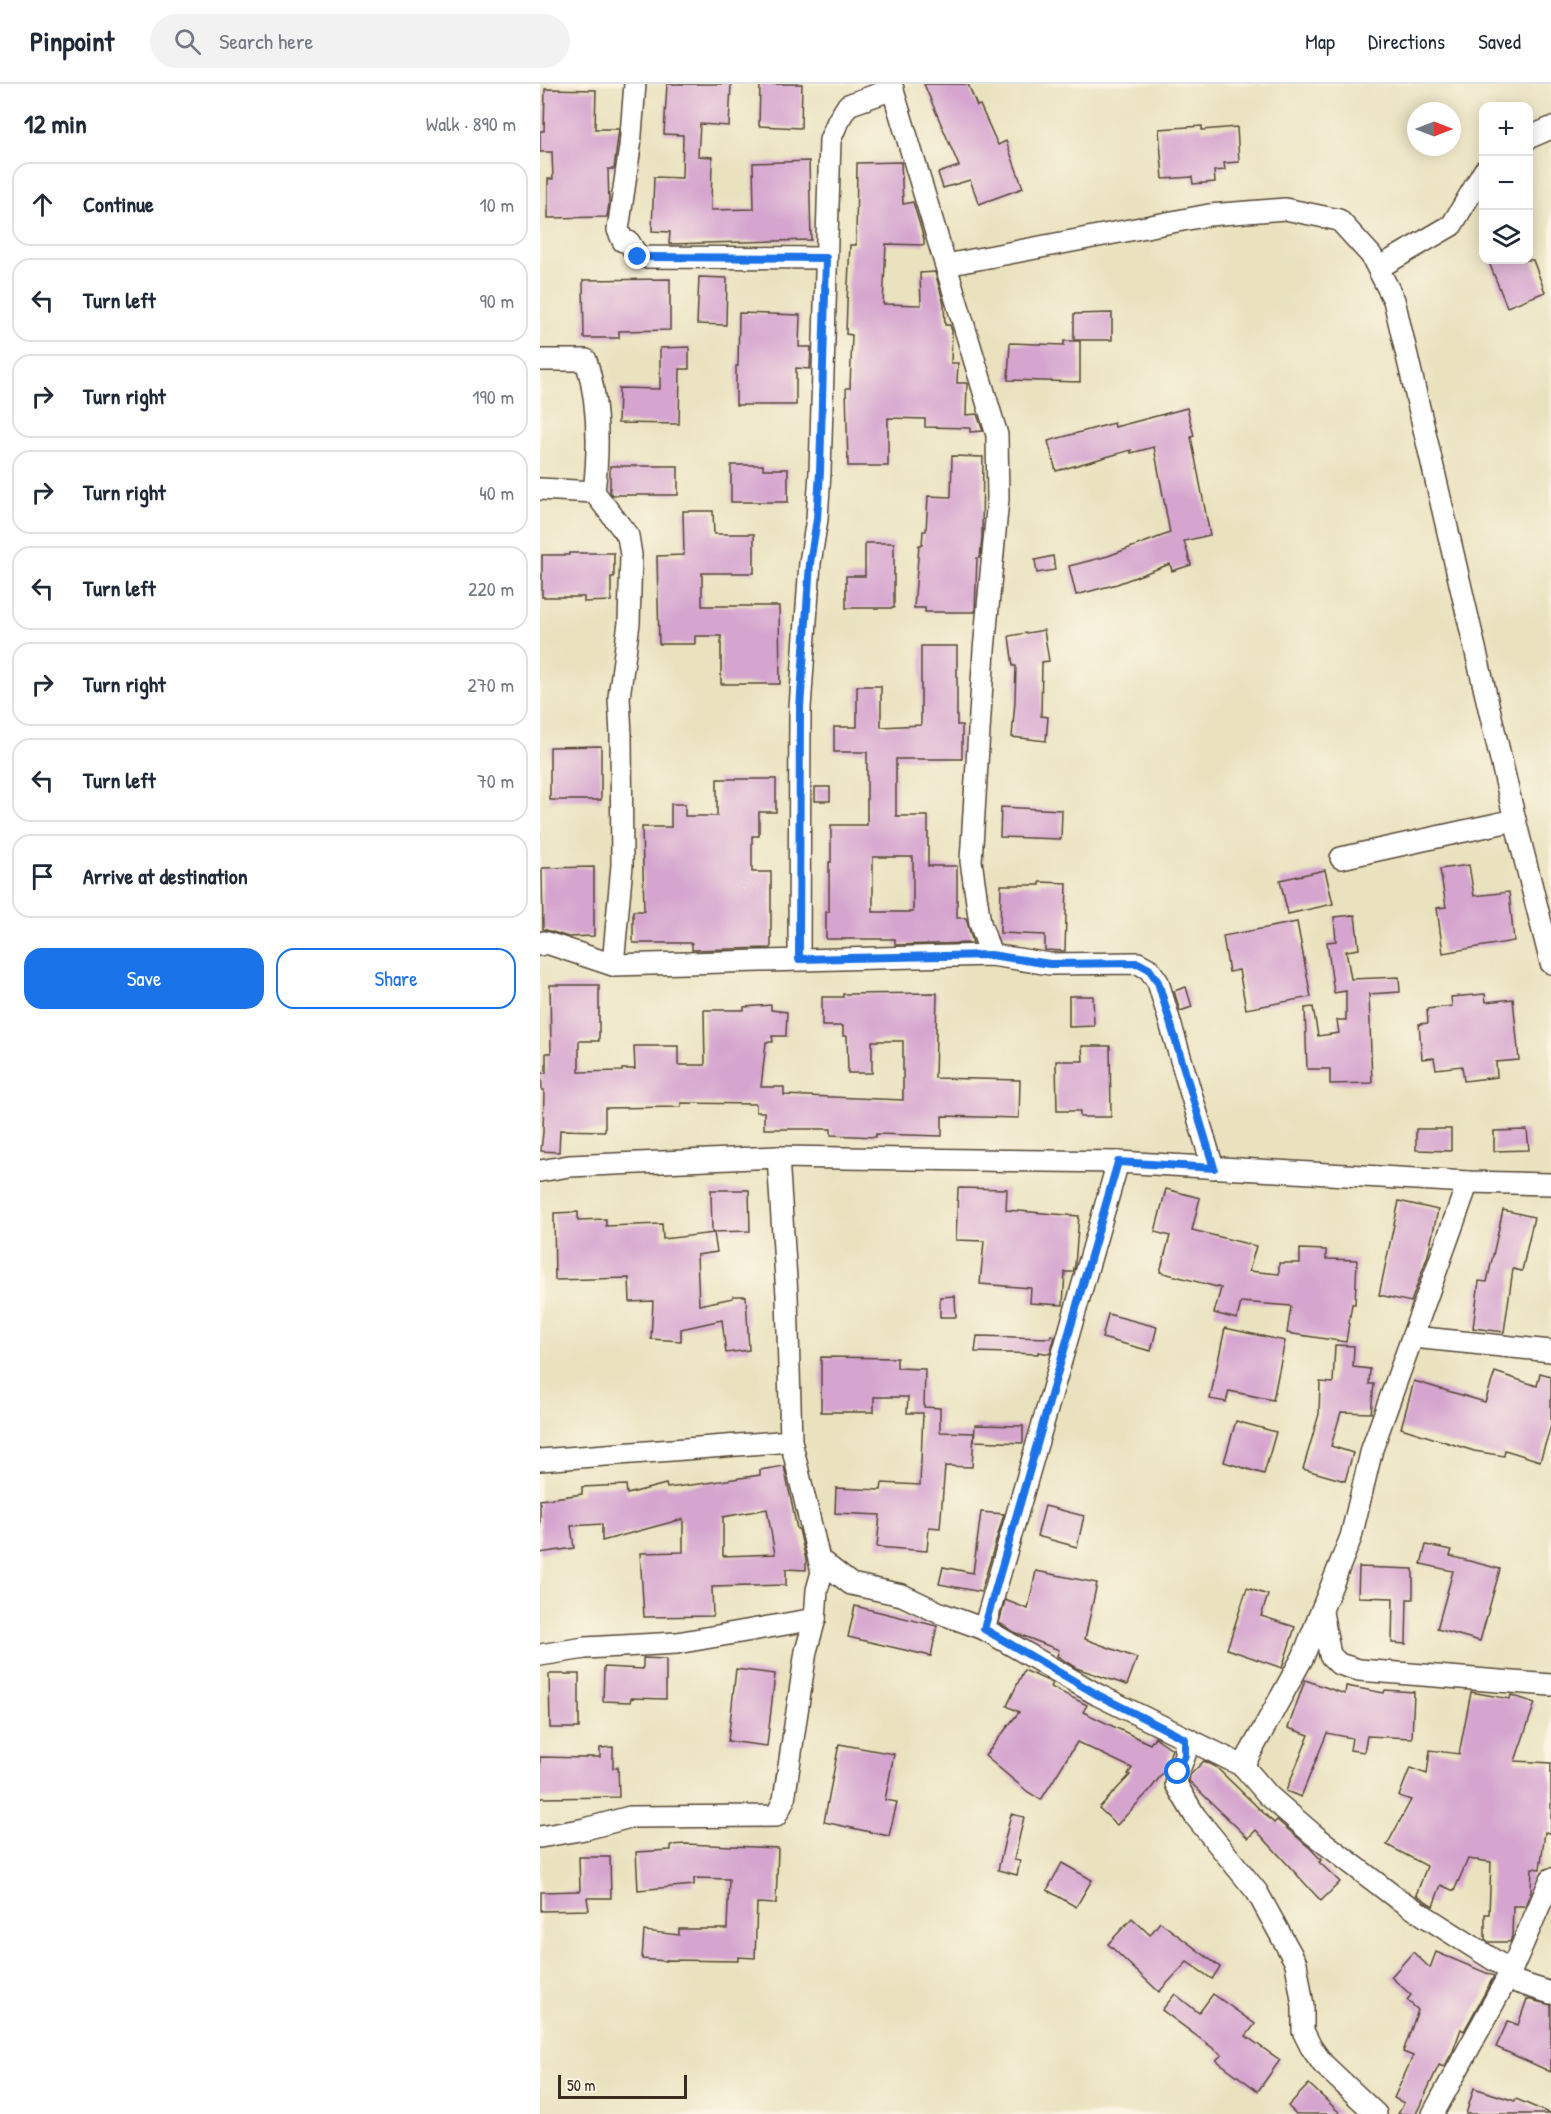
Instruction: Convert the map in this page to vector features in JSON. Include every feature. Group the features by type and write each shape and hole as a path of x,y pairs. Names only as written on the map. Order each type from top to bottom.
{"street":[{"path":"635,84 630,147 618,230 623,241 629,242 638,257 826,258"},
{"path":"799,959 800,708 810,563 817,519 820,472 830,140 848,105 892,87 997,435 998,499 985,640 971,861 980,923 991,955"},
{"path":"1533,136 1551,128"},
{"path":"1378,268 1452,225 1479,179"},
{"path":"946,265 1209,215 1285,209 1339,220 1371,255 1394,300 1515,820 1551,963"},
{"path":"540,360 586,360 592,379 598,458 594,492 628,536 631,555 628,623 618,697 621,735 622,865 613,965"},
{"path":"540,489 594,492"},
{"path":"1341,858 1515,820"},
{"path":"540,945 544,942 613,965 991,955 1050,964 1138,963 1149,969 1158,982 1214,1168"},
{"path":"540,1837 585,1829 630,1817 776,1816 784,1800 806,1651 815,1619 817,1590 822,1572 791,1441 787,1294 778,1157"},
{"path":"540,1172 569,1166 778,1157 1118,1162 1468,1182 1551,1184"},
{"path":"984,1629 1118,1162"},
{"path":"1243,1766 1303,1657 1351,1537 1372,1449 1468,1182"},
{"path":"1413,1337 1551,1351"},
{"path":"540,1460 791,1441"},
{"path":"820,1560 851,1584 902,1595 940,1613 984,1629 1098,1695 1243,1766 1269,1796 1314,1835 1395,1897 1509,1975 1551,1993"},
{"path":"1322,1611 1330,1655 1339,1664 1359,1670 1551,1685"},
{"path":"540,1655 585,1648 677,1643 815,1619"},
{"path":"1303,1657 1330,1655"},
{"path":"1185,1739 1185,1755 1176,1784 1196,1816 1257,1892 1296,1964 1303,2006 1303,2031 1311,2047 1323,2064 1376,2114"},
{"path":"1433,2114 1509,1975 1551,1880"}],"building":[{"path":"667,84 731,84 729,126 700,124 698,156 712,157 711,210 754,209 753,163 809,161 811,240 669,244 670,232 652,231 654,177 682,178 683,135 664,134"},
{"path":"760,84 802,84 801,128 759,126"},
{"path":"924,84 968,84 998,145 1006,141 1023,188 979,204 970,180 943,188 938,173 959,166"},
{"path":"545,89 596,90 595,129 619,129 614,169 608,169 607,217 548,218 548,179 553,179 552,152 540,152 540,131 544,131"},
{"path":"1202,126 1202,130 1237,127 1239,162 1224,163 1225,170 1214,171 1215,182 1193,184 1192,177 1163,179 1159,129"},
{"path":"901,162 903,204 913,202 924,245 886,244 883,304 921,305 920,273 935,272 944,304 945,325 950,325 952,331 951,363 958,363 957,383 967,383 966,415 977,414 983,431 970,432 970,428 925,427 925,419 888,418 888,466 848,466 846,388 850,388 852,335 846,334 850,245 856,245 857,163"},
{"path":"1533,260 1545,292 1507,307 1490,264 1533,264"},
{"path":"699,277 727,278 726,325 697,324"},
{"path":"670,279 670,330 619,331 619,338 584,338 583,280"},
{"path":"739,313 800,315 799,347 811,347 810,369 796,368 796,405 736,405"},
{"path":"1112,313 1112,340 1074,340 1074,314"},
{"path":"1064,341 1080,341 1080,382 1008,380 1010,343 1064,345"},
{"path":"689,347 689,369 680,369 679,424 618,423 619,388 660,389 660,348"},
{"path":"1187,408 1194,436 1191,437 1210,535 1184,541 1191,565 1172,571 1170,564 1117,584 1076,595 1069,566 1108,556 1170,533 1154,447 1131,453 1131,450 1056,471 1048,441 1114,423 1115,427"},
{"path":"952,456 983,457 982,537 980,558 977,558 975,612 925,612 925,608 914,608 919,545 922,545 923,531 926,531 928,496 951,497"},
{"path":"731,465 763,465 763,469 788,469 788,502 731,502"},
{"path":"610,466 678,466 678,495 612,495"},
{"path":"683,511 713,511 714,534 754,534 754,573 702,573 702,606 779,606 780,684 721,684 721,636 695,636 695,644 659,644 657,556 684,555"},
{"path":"865,543 894,543 894,608 846,608 846,576 865,576"},
{"path":"569,553 614,553 611,601 584,602 584,597 542,597 542,555 569,555"},
{"path":"1053,556 1055,570 1037,573 1035,560"},
{"path":"1044,630 1049,661 1042,662 1041,716 1048,717 1046,741 1012,737 1016,666 1013,666 1009,636"},
{"path":"921,646 957,646 957,725 962,725 962,759 896,759 896,816 928,816 928,866 957,866 957,918 966,918 973,943 895,945 895,939 826,939 826,912 829,912 831,825 867,825 867,752 834,752 834,727 857,727 857,686 881,686 881,727 921,725","holes":["873,857 913,857 913,912 873,912"]},
{"path":"601,746 601,800 550,800 550,747"},
{"path":"717,779 776,779 776,812 759,812 759,836 752,836 752,872 771,872 771,948 692,950 692,943 633,943 633,911 644,911 642,827 671,827 671,804 685,804 685,816 717,816"},
{"path":"815,787 830,787 830,801 815,801"},
{"path":"1001,807 1062,810 1061,839 1000,837"},
{"path":"1469,865 1474,896 1509,892 1514,941 1443,953 1437,908 1446,907 1440,869"},
{"path":"594,867 594,936 568,937 543,929 542,868"},
{"path":"1325,870 1333,904 1288,914 1280,880"},
{"path":"1040,882 1067,883 1065,951 1045,950 1045,935 1000,933 1001,885 1040,885"},
{"path":"1355,915 1359,949 1346,951 1351,979 1399,977 1400,992 1369,994 1372,1083 1330,1084 1330,1069 1307,1069 1305,1008 1313,1007 1318,1036 1339,1033 1337,1020 1346,1020 1346,991 1334,993 1327,942 1336,941 1334,917"},
{"path":"1297,922 1311,997 1246,1009 1239,970 1229,972 1223,936"},
{"path":"550,985 599,985 599,1041 579,1041 579,1072 635,1069 634,1046 678,1046 678,1065 705,1065 704,1010 744,1010 744,1007 771,1005 771,1010 787,1012 786,1036 772,1036 773,1042 766,1042 761,1087 784,1087 784,1095 903,1100 903,1041 872,1041 872,1073 848,1073 847,1036 843,1036 843,1026 822,1026 822,997 843,997 843,994 937,993 935,1078 1020,1080 1019,1118 942,1116 942,1136 876,1134 876,1137 831,1135 831,1129 764,1129 764,1112 756,1112 756,1104 681,1103 681,1107 605,1108 605,1131 560,1130 559,1152 541,1151 544,1090 542,1090 541,1073 546,1073 546,1053 551,1053"},
{"path":"1186,987 1192,1007 1180,1011 1174,991"},
{"path":"1485,994 1486,1002 1513,999 1519,1060 1496,1062 1497,1077 1464,1081 1462,1066 1436,1069 1434,1058 1422,1059 1419,1024 1428,1023 1427,1009 1452,1006 1451,997"},
{"path":"1069,996 1093,996 1094,1026 1069,1027"},
{"path":"1082,1046 1110,1046 1111,1117 1080,1117 1080,1111 1057,1111 1056,1061 1083,1061"},
{"path":"1416,1129 1451,1129 1451,1151 1416,1150"},
{"path":"1527,1130 1529,1150 1494,1151 1494,1131"},
{"path":"958,1188 1007,1189 1006,1210 1079,1216 1075,1265 1073,1272 1065,1272 1063,1305 1030,1303 1031,1288 980,1284 984,1241 956,1240"},
{"path":"1166,1189 1200,1198 1192,1230 1256,1246 1249,1271 1279,1274 1279,1263 1300,1263 1300,1249 1326,1250 1326,1259 1357,1260 1355,1304 1352,1304 1346,1342 1287,1333 1291,1306 1241,1302 1237,1319 1214,1313 1221,1288 1160,1272 1170,1236 1155,1232"},
{"path":"711,1190 749,1190 750,1231 712,1232"},
{"path":"1399,1201 1438,1210 1428,1255 1411,1302 1379,1295"},
{"path":"1503,1210 1534,1217 1522,1271 1513,1269 1504,1332 1473,1328 1479,1281 1487,1282"},
{"path":"578,1212 578,1220 606,1219 606,1226 662,1224 663,1239 714,1233 717,1252 697,1255 699,1305 733,1298 733,1296 746,1296 749,1350 726,1353 722,1320 681,1329 681,1341 651,1339 653,1301 630,1302 629,1278 555,1280 554,1213"},
{"path":"955,1296 956,1317 940,1317 940,1297"},
{"path":"1108,1314 1157,1327 1151,1351 1102,1338"},
{"path":"1225,1328 1285,1341 1273,1400 1229,1391 1226,1402 1210,1399"},
{"path":"1051,1335 1055,1336 1050,1354 975,1352 977,1336 1050,1338"},
{"path":"1335,1345 1354,1346 1353,1367 1370,1369 1369,1384 1374,1384 1371,1413 1341,1412 1331,1446 1353,1453 1345,1481 1303,1469 1319,1414 1320,1382 1333,1383"},
{"path":"821,1357 897,1358 897,1368 925,1369 924,1407 940,1408 940,1432 974,1433 972,1467 945,1466 940,1528 929,1527 927,1551 877,1547 880,1515 835,1513 836,1488 881,1490 882,1483 920,1485 923,1413 907,1413 908,1397 874,1397 874,1412 821,1412"},
{"path":"1495,1372 1537,1386 1540,1373 1551,1376 1551,1426 1540,1461 1505,1450 1504,1456 1474,1451 1401,1428 1414,1381 1485,1402"},
{"path":"1236,1421 1276,1432 1264,1474 1224,1462"},
{"path":"975,1425 1023,1426 1023,1443 974,1441"},
{"path":"784,1466 806,1560 806,1570 786,1569 786,1585 712,1587 713,1616 644,1617 640,1553 683,1552 683,1519 602,1541 602,1524 571,1526 574,1548 540,1553 540,1500 582,1494 582,1487 626,1485 627,1494 666,1484 667,1488 760,1475 760,1470","holes":["767,1509 775,1554 723,1556 723,1517"]},
{"path":"1045,1506 1084,1516 1077,1547 1037,1536"},
{"path":"981,1512 1004,1514 981,1592 939,1584 943,1567 973,1573"},
{"path":"1426,1545 1452,1550 1450,1556 1500,1569 1480,1641 1437,1629 1453,1571 1421,1564"},
{"path":"1359,1567 1413,1569 1413,1599 1407,1599 1406,1644 1392,1643 1393,1598 1358,1597"},
{"path":"1036,1571 1097,1583 1085,1639 1137,1658 1127,1685 1076,1668 1057,1656 1059,1650 1016,1633 999,1623 1005,1600 1028,1609"},
{"path":"1247,1588 1268,1595 1261,1616 1295,1627 1282,1668 1227,1649"},
{"path":"855,1606 937,1626 931,1656 848,1637"},
{"path":"643,1658 666,1659 666,1699 631,1698 630,1702 603,1701 604,1667 643,1669"},
{"path":"736,1669 775,1674 767,1746 728,1741"},
{"path":"1024,1670 1053,1683 1051,1687 1087,1705 1083,1712 1150,1744 1155,1737 1172,1749 1165,1770 1150,1790 1117,1825 1099,1808 1130,1775 1128,1774 1132,1768 1077,1742 1041,1800 985,1756 1019,1712 1007,1706"},
{"path":"549,1674 579,1674 579,1728 550,1728"},
{"path":"1305,1680 1345,1694 1346,1686 1384,1693 1385,1690 1414,1692 1412,1738 1367,1736 1364,1752 1350,1750 1352,1738 1327,1733 1301,1797 1286,1791 1309,1735 1288,1728"},
{"path":"1471,1692 1510,1699 1511,1695 1535,1703 1515,1761 1551,1763 1551,1833 1545,1832 1540,1869 1532,1868 1531,1892 1525,1906 1513,1906 1510,1942 1489,1942 1485,1939 1485,1914 1489,1914 1491,1862 1468,1859 1454,1891 1441,1885 1433,1906 1416,1895 1427,1866 1387,1845 1411,1800 1399,1796 1410,1768 1427,1774 1430,1750 1459,1754"},
{"path":"839,1744 894,1754 885,1800 897,1802 889,1836 824,1822"},
{"path":"613,1747 613,1768 618,1767 619,1797 540,1798 540,1757 600,1757 600,1748"},
{"path":"1204,1761 1216,1767 1274,1823 1277,1820 1311,1849 1321,1860 1319,1862 1340,1882 1321,1901 1256,1830 1248,1838 1189,1781 1190,1775"},
{"path":"1011,1814 1024,1817 1014,1860 1020,1861 1017,1875 998,1870"},
{"path":"671,1845 778,1848 776,1904 757,1903 755,1958 738,1957 738,1961 642,1959 644,1931 679,1935 679,1929 727,1929 729,1879 694,1878 694,1885 638,1890 636,1852 671,1850"},
{"path":"579,1857 610,1857 611,1898 587,1898 589,1910 541,1911 541,1892 580,1891"},
{"path":"1062,1863 1092,1880 1076,1907 1047,1890"},
{"path":"1132,1918 1150,1935 1160,1922 1220,1967 1212,1979 1187,1962 1159,1992 1108,1944"},
{"path":"1413,1952 1430,1968 1436,1952 1494,1976 1464,2031 1461,2029 1444,2067 1439,2065 1416,2114 1398,2114 1404,2103 1394,2098 1413,2056 1403,2052 1418,2010 1407,2000 1411,1995 1391,1977"},
{"path":"1175,1994 1199,2013 1213,1994 1255,2024 1246,2036 1280,2060 1258,2091 1216,2060 1222,2055 1162,2010"},
{"path":"1527,1999 1551,2005 1551,2072 1496,2047 1508,2021 1518,2025"},
{"path":"1309,2084 1341,2114 1296,2114 1288,2106"},
{"path":"1474,2088 1515,2101 1516,2099 1551,2114 1466,2114"}],"route":[{"path":"638,257 826,258 820,472 817,519 810,563 800,708 799,959 991,955 1050,964 1138,963 1149,969 1158,982 1214,1168 1118,1162 984,1629 1098,1695 1185,1739 1185,1755 1178,1772"}]}
